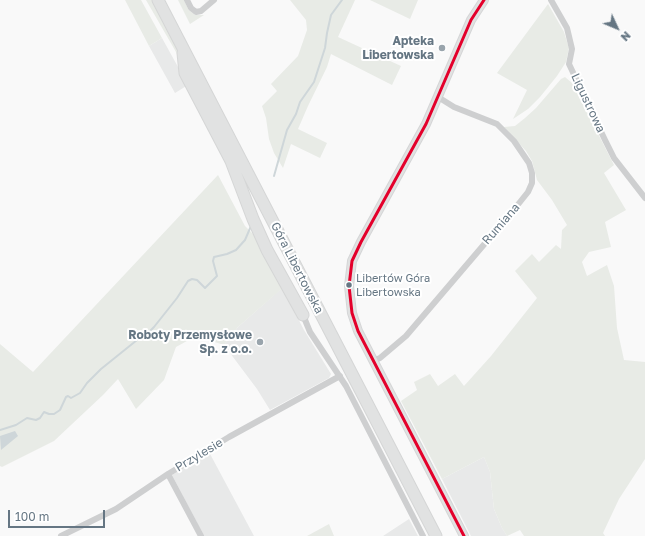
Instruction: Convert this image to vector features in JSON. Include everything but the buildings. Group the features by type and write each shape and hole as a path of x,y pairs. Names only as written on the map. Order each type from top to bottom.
{"highway":[{"name":"Góra Libertowska","path":"158,0 436,536"},
{"path":"182,45 185,73 231,161 253,219 267,250 303,315"}],"street":[{"path":"187,0 191,8 196,12 201,11 214,0"},
{"path":"464,536 358,331 352,312 349,290 352,261 361,242 412,152 438,97 471,20 484,0"},
{"name":"Ligustrowa","path":"551,0 567,28 572,49 569,64 605,140 614,158 645,198"},
{"name":"Rumiana","path":"373,361 380,358 406,336 516,207 528,192 532,183 532,173 529,163 514,141 497,124 454,107 438,97"},
{"name":"Góra Libertowska","path":"303,315 310,332 340,376 423,536"},
{"name":"Przylesie","path":"61,536 116,509 168,474 235,434 340,376"},
{"path":"168,474 200,536"}],"shaded area":[{"path":"125,0 141,0 162,38 149,46"},
{"path":"146,0 152,0 194,81 191,83 176,52"},
{"path":"178,0 184,0 189,10 195,15 204,15 190,24"},
{"path":"290,0 355,0 338,37 401,66 392,85 331,54 327,67 298,129 327,143 320,158 291,144 283,168 274,153 269,139 266,118 262,106 277,91 271,84 298,56 307,30 306,20"},
{"path":"370,0 418,0 410,19"},
{"path":"548,4 564,32 569,48 566,62 540,97 528,109 513,119 527,90 497,73"},
{"path":"162,38 188,85 175,93 149,46"},
{"path":"565,77 572,83 614,165 604,173 626,210 605,222 611,247 589,252 582,262 587,276 607,265 614,286 617,328 624,360 645,362 645,459 619,499 603,533 605,536 524,536 520,530 507,536 494,509 490,472 484,457 442,479 401,401 417,390 414,382 430,374 438,386 455,374 464,386 491,356 537,298 515,271 532,254 539,262 556,245 561,249 562,230 567,225 552,200 537,180 532,161 526,151 504,127 515,126 525,118 536,108 561,79"},
{"path":"218,175 245,226 261,242 285,286 238,327 224,345 196,336 176,347 164,380 136,409 118,379 54,441 2,467 0,466 0,344 33,372"},
{"path":"282,288 304,330 331,374 329,378 270,410 257,389 224,345 238,327"},
{"path":"15,431 18,436 1,450 0,436"},
{"path":"209,452 254,536 204,536 172,475"},
{"path":"484,457 490,472 494,509 507,536 471,536 442,479"},
{"path":"409,519 418,536 383,536"},
{"path":"329,524 334,536 307,536"}],"waterway":[{"path":"274,176 287,130 296,114 300,102 314,82 325,48 331,15 342,0"},
{"path":"0,430 16,425 27,418 36,420 40,418 44,412 54,414 60,410 66,397 68,396 71,398 80,393 87,383 101,369 154,327 177,298 188,281 192,279 197,280 205,288 217,276 213,261 214,257 236,250 245,240 251,226"}],"transit line":[{"path":"464,536 358,331 352,313 349,286 352,261 426,124 471,20 484,0"}],"place":[{"name":"Apteka Libertowska","path":"442,48"},
{"name":"Libertów Góra Libertowska","path":"349,285"},
{"name":"Roboty Przemysłowe Sp. z o.o.","path":"260,342"}]}
